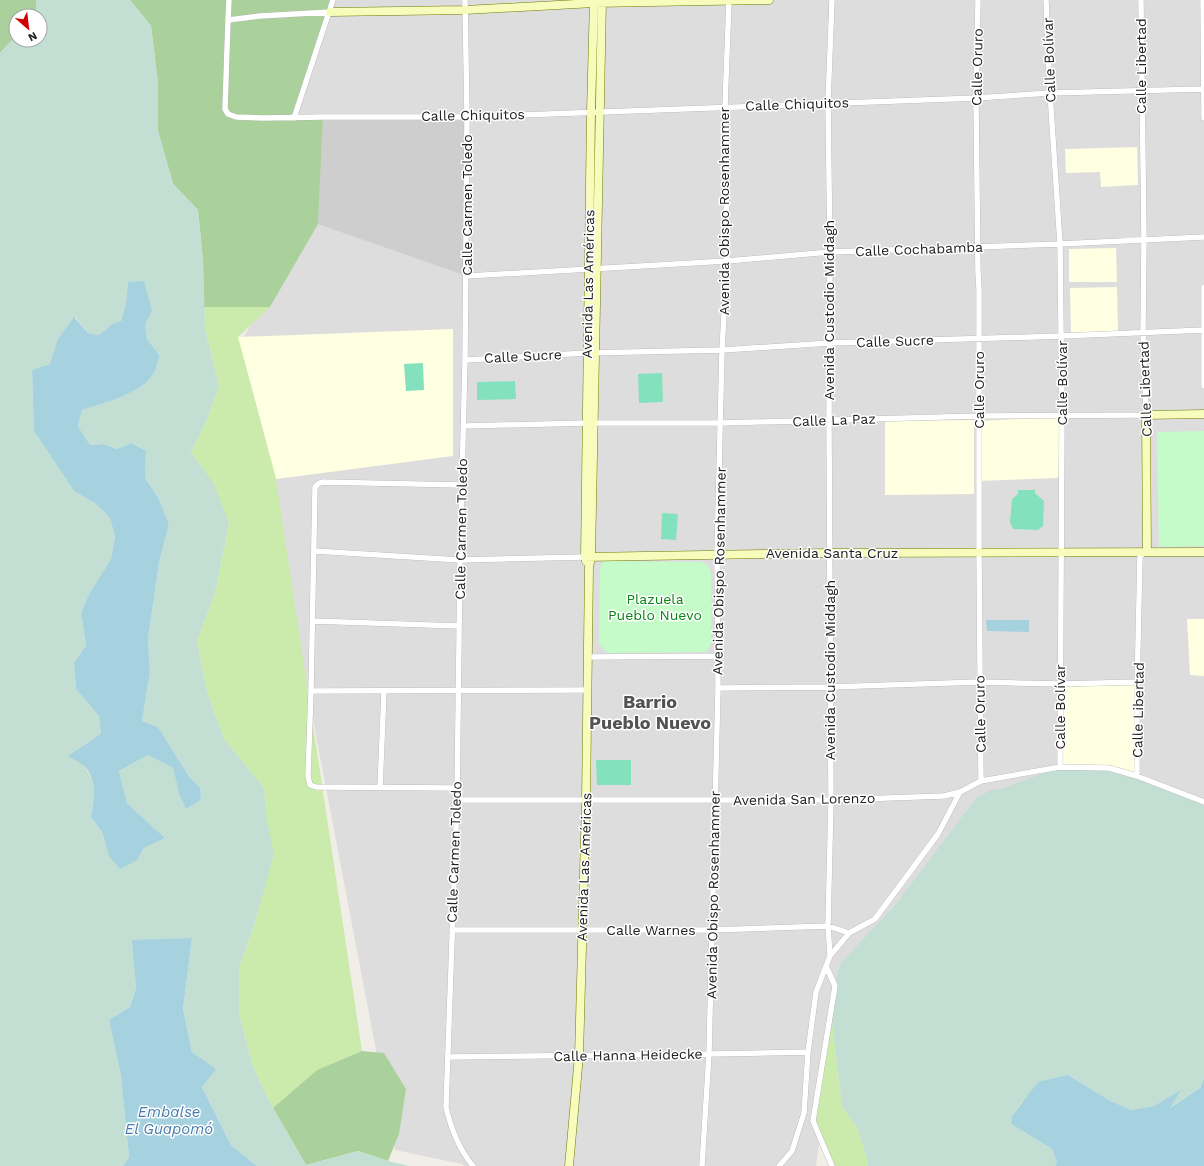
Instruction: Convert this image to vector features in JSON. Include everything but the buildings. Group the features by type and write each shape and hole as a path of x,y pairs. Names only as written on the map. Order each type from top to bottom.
{"main road":[{"path":"330,12 464,10 598,2 770,0"},
{"name":"Avenida Las Américas","path":"569,1166 579,1056 586,801 589,657 589,423 598,2"},
{"name":"Calle La Paz","path":"1146,414 1204,414"},
{"name":"Calle Libertad","path":"1146,414 1147,552"},
{"name":"Avenida Santa Cruz","path":"588,557 830,553 1204,552"}],"street":[{"path":"229,0 228,20 260,16 330,12"},
{"path":"294,118 333,0"},
{"name":"Calle Carmen Toledo","path":"465,0 467,117 466,360 460,560 457,800 446,1107 449,1121 459,1143 473,1166"},
{"name":"Avenida Custodio Middagh","path":"830,956 828,926 831,800 829,687 830,252 828,102 832,0"},
{"name":"Calle Oruro","path":"978,0 976,98 980,416 979,682 981,781"},
{"name":"Calle Bolívar","path":"1046,0 1050,93 1060,244 1062,336 1060,767"},
{"name":"Calle Libertad","path":"1141,0 1144,240 1143,332 1146,414"},
{"path":"1203,0 1204,118"},
{"name":"Avenida Obispo Rosenhammer","path":"702,1166 709,1054 718,688 718,554 722,350 727,261 725,106 729,1"},
{"name":"Calle Chiquitos","path":"228,20 225,109 228,114 236,117 467,117 828,102 976,98 1050,93 1204,89"},
{"name":"Calle Cochabamba","path":"467,276 727,261 830,252 1060,244 1204,237"},
{"path":"1204,288 1204,386"},
{"name":"Calle Sucre","path":"466,360 591,353 722,350 830,343 1204,330"},
{"name":"Calle La Paz","path":"464,426 589,423 721,423 980,416 1146,414"},
{"path":"457,788 316,787 310,785 308,776 315,488 322,482 462,485"},
{"name":"Avenida Santa Cruz","path":"314,551 460,560 588,557"},
{"name":"Calle Libertad","path":"1137,776 1140,556 1147,552"},
{"path":"312,621 459,626"},
{"path":"589,657 718,656"},
{"path":"718,688 829,687 979,682 1060,684 1138,682"},
{"path":"311,692 588,690"},
{"path":"380,788 384,691"},
{"name":"Avenida San Lorenzo","path":"457,800 831,800 944,796 960,792 981,781 1060,767 1109,768 1137,776 1204,802"},
{"path":"779,1166 792,1151 804,1113 808,1052 816,992 830,956 849,933 875,919 938,834 960,792"},
{"name":"Calle Warnes","path":"452,930 711,930 828,926 849,933"},
{"path":"826,966 835,986 813,1121 832,1166"},
{"name":"Calle Hanna Heidecke","path":"448,1057 808,1052"}],"shaded area":[{"path":"36,0 130,0 151,26 158,84 158,131 173,184 198,210 203,261 205,328 219,386 206,422 191,452 214,484 229,523 215,593 197,641 207,692 224,739 264,788 266,815 274,854 254,926 239,968 239,1014 253,1067 273,1108 306,1165 358,1151 409,1166 257,1166 231,1145 202,1087 215,1069 192,1052 183,1009 192,938 133,941 136,988 130,1007 109,1020 121,1076 129,1157 123,1166 0,1166 0,53 8,44 8,48 48,48 48,8 36,8","holes":["128,282 145,324 147,339 160,356 153,374 139,388 130,393 120,398 82,410 78,426 90,445 104,444 117,449 131,443 146,451 145,478 159,499 169,524 159,563 148,639 150,672 142,721 158,727 190,778 199,788 201,800 186,809 179,794 173,768 148,755 119,771 127,803 165,838 144,848 137,860 104,840 102,832 91,817 94,802 94,790 91,778 83,765 86,744 101,733 99,716 76,689 74,663 86,645 81,613 89,594 111,559 115,537 110,518 95,503 74,491 34,431 32,370 50,364 75,317 88,333 99,335 112,324 121,321 126,303"]},
{"path":"226,0 1204,0 1204,812 834,1032 816,1166 464,1166 462,1164 395,1150 241,342 305,227"},
{"path":"323,117 467,117 467,276 318,224"},
{"path":"1137,147 1138,185 1101,187 1100,172 1066,173 1065,149"},
{"path":"1116,248 1117,282 1069,282 1069,249"},
{"path":"1117,287 1118,331 1071,333 1070,288"},
{"path":"453,329 453,456 276,479 238,337"},
{"path":"1061,417 1059,476 1057,478 979,481 980,421"},
{"path":"974,420 974,494 885,495 885,421"},
{"path":"1187,619 1204,619 1204,676 1190,675"},
{"path":"1138,682 1137,776 1060,767 1060,684"},
{"path":"1060,767 1109,768 1204,802 1204,1078 1200,1088 1168,1109 1180,1091 1154,1106 1131,1110 1109,1100 1068,1075 1022,1102 1012,1116 1011,1124 1052,1149 1057,1163 1055,1166 867,1166 868,1162 857,1127 842,1107 830,1004 840,964 895,905 976,798 991,790 1004,788"}],"green space":[{"path":"0,0 36,0 36,8 8,8 8,44 0,53"},
{"path":"130,0 333,0 294,117 323,117 318,224 270,307 204,307 203,261 198,210 173,184 158,131 158,84 151,26"},
{"path":"204,307 270,307 238,337 276,479 362,1051 317,1070 273,1108 253,1067 239,1014 239,968 260,904 266,815 264,788 224,739 207,692 197,641 215,593 229,523 191,452 206,422 219,386 205,328"},
{"path":"423,363 424,390 406,391 404,364"},
{"path":"662,373 663,402 639,403 638,374"},
{"path":"515,381 516,399 477,400 477,382"},
{"path":"1204,431 1204,546 1159,547 1157,432"},
{"path":"1018,490 1035,490 1035,493 1044,501 1043,526 1038,530 1013,529 1010,522 1012,499 1018,494"},
{"path":"662,513 678,514 676,540 661,539"},
{"name":"Plazuela Pueblo Nuevo","path":"604,561 701,562 707,565 711,573 711,644 709,648 705,652 609,653 605,651 599,644 600,570"},
{"path":"596,760 631,760 631,785 597,785"},
{"path":"830,1004 842,1107 857,1127 868,1162 867,1166 832,1166 813,1121"},
{"path":"362,1051 384,1053 406,1089 399,1134 388,1161 358,1151 306,1165 273,1108 317,1070"}],"water":[{"path":"144,281 152,311 145,324 147,339 160,356 155,372 139,388 130,393 120,398 82,410 78,426 90,445 104,444 117,449 131,443 146,451 145,478 159,499 169,524 159,563 148,639 150,672 142,721 158,727 190,778 200,788 201,800 186,809 179,794 173,768 148,755 119,771 127,803 165,838 144,848 137,860 120,869 109,856 102,832 91,817 94,790 91,778 84,766 68,756 101,733 99,716 76,689 74,663 86,645 81,613 89,594 111,559 115,537 110,518 95,503 74,491 34,431 32,370 50,364 58,339 74,317 88,333 99,335 112,324 121,321 126,303 128,282"},
{"path":"986,620 1029,620 1029,632 987,631"},
{"name":"Embalse El Guapomó","path":"192,938 183,1009 192,1052 216,1069 202,1087 231,1145 257,1166 123,1166 129,1157 121,1076 109,1020 130,1007 136,988 132,940"},
{"path":"1068,1075 1109,1100 1131,1110 1154,1106 1181,1090 1170,1108 1200,1088 1204,1078 1204,1166 1055,1166 1057,1163 1052,1149 1011,1124 1012,1116 1038,1082"}],"district":[{"name":"Barrio Pueblo Nuevo","path":"650,711"}]}
